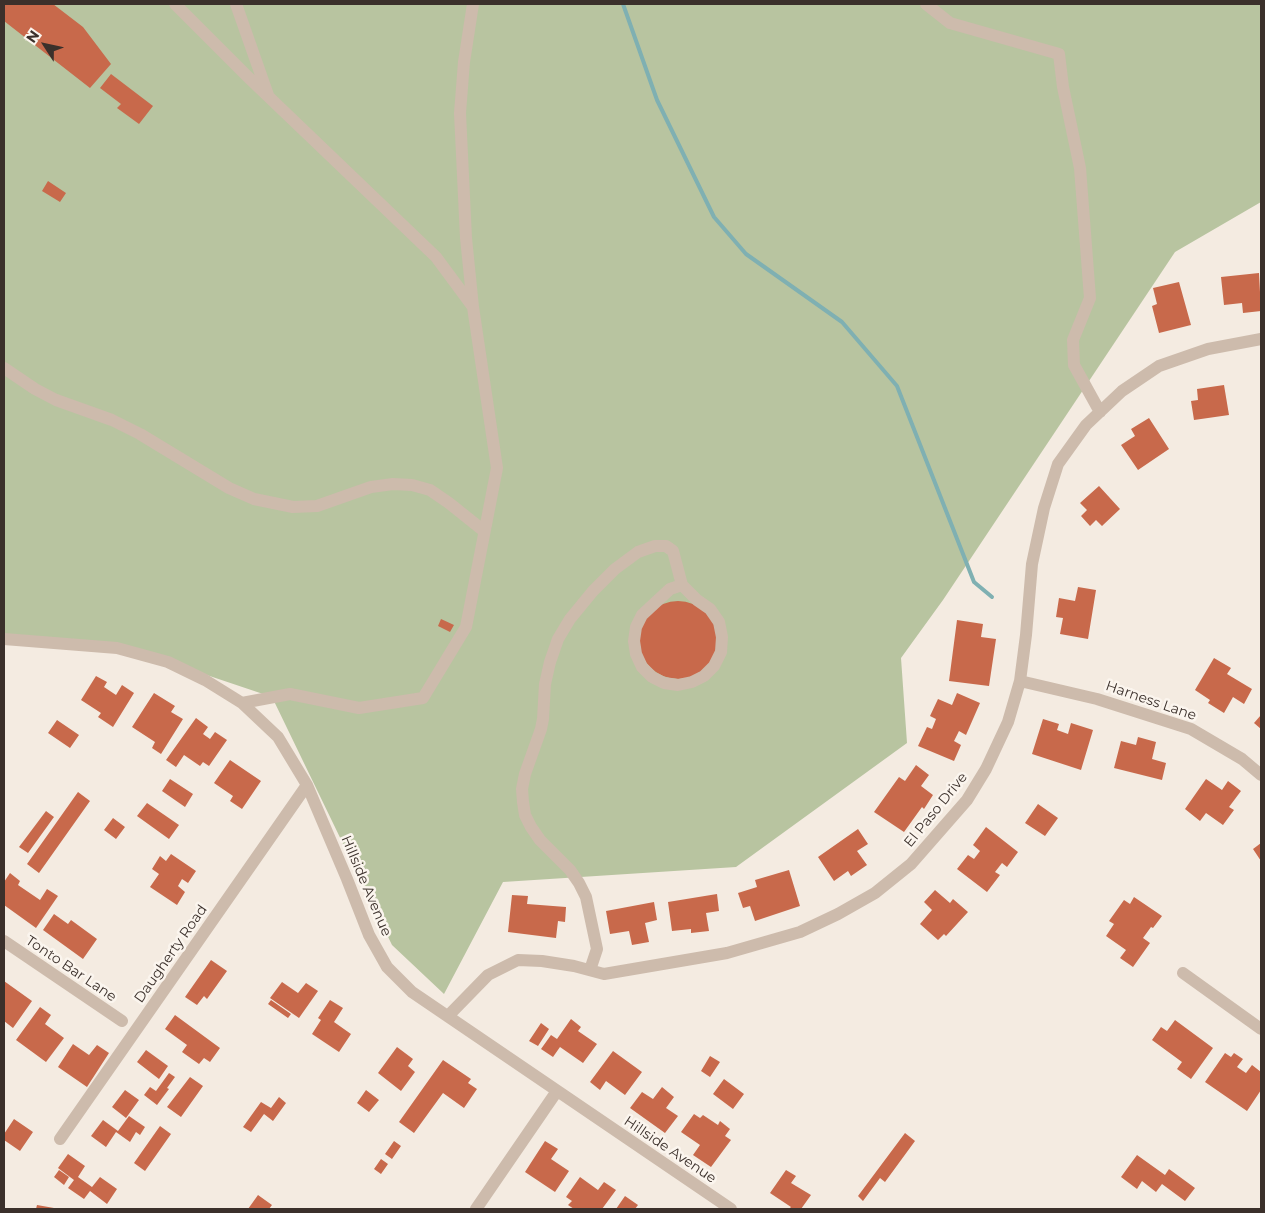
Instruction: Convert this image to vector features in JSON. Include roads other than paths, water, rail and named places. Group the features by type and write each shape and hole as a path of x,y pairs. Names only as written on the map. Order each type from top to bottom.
{"street":[{"path":"175,4 436,257 473,307"},
{"path":"236,4 269,97"},
{"path":"242,703 290,694 359,708 423,698 466,626 497,468 473,307 466,238 460,113 464,62 473,4"},
{"path":"926,4 950,22 1059,54 1063,87 1080,168 1090,298 1073,340 1074,365 1100,412"},
{"name":"El Paso Drive","path":"448,1016 488,975 518,960 542,961 574,966 604,974 727,953 800,932 875,893 911,864 967,800 986,769 1008,722 1020,682 1032,564 1044,508 1058,464 1086,425 1122,391 1160,366 1208,349 1261,339"},
{"path":"4,368 35,389 56,400 112,420 140,434 230,488 254,499 294,508 317,506 371,487 393,484 412,485 430,490 484,531"},
{"path":"590,970 597,950 586,897 579,882 570,870 540,840 531,827 525,815 523,802 522,789 525,774 543,719 547,677 558,639 570,619 593,591 615,569 638,552 655,546 666,546 673,551 682,585 697,600 710,609 719,622 722,637 721,652 714,666 704,676 692,682 678,685 664,683 642,667 636,654 634,641 636,627 642,615 670,589 682,585"},
{"name":"Hillside Avenue","path":"4,639 125,650 168,662 205,680 242,703 278,737 307,785 369,935 387,967 412,992 731,1209"},
{"name":"Harness Lane","path":"1020,682 1097,699 1191,730 1242,758 1261,774"},
{"name":"Daugherty Road","path":"60,1139 307,785"},
{"name":"Tonto Bar Lane","path":"4,941 122,1021"},
{"path":"1183,973 1261,1029"},
{"path":"476,1209 557,1091"}],"waterway":[{"path":"623,4 657,100 714,217 746,254 842,322 897,386 974,582 992,597"}]}
